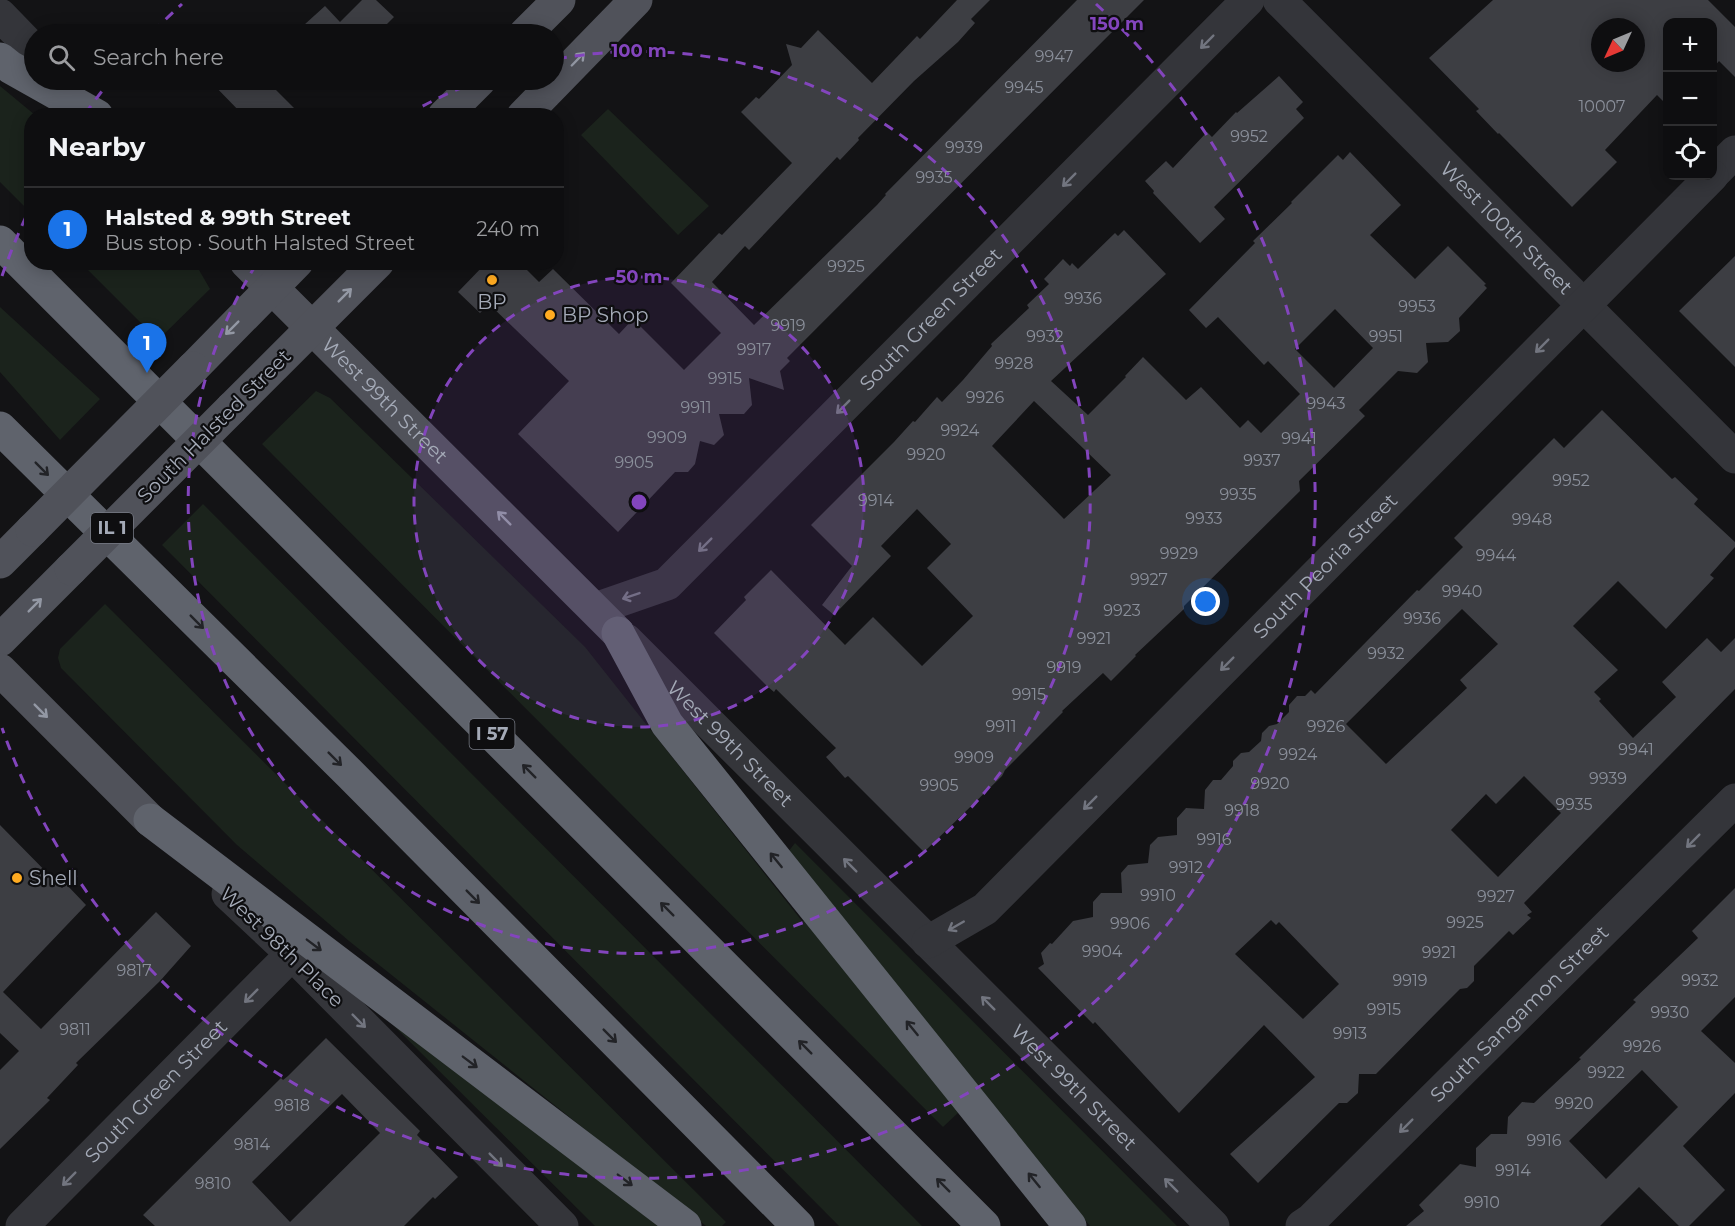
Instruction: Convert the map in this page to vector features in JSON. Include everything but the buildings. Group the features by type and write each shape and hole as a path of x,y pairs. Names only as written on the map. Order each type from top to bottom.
{"highway":[{"path":"0,59 24,76"},
{"path":"50,90 83,108"},
{"name":"I 57","path":"0,242 24,266"},
{"name":"I 57","path":"28,270 984,1226"},
{"path":"0,428 358,782 798,1226"},
{"path":"618,633 667,724 1070,1226"},
{"path":"150,820 685,1226"}],"main road":[{"path":"535,24 559,0"},
{"path":"564,74 636,0"},
{"path":"452,108 470,90"},
{"path":"531,108 548,90"},
{"name":"West 99th Street","path":"254,270 618,633"},
{"path":"0,562 289,270"},
{"name":"South Halsted Street","path":"0,640 370,270"},
{"name":"West 98th Place","path":"0,670 150,820"}],"street":[{"name":"South Green Street","path":"595,609 667,584 1248,0"},
{"name":"West 100th Street","path":"1279,0 1735,457"},
{"path":"0,15 24,40"},
{"path":"73,90 90,108"},
{"name":"South Peoria Street","path":"1717,170 1735,152"},
{"name":"South Peoria Street","path":"928,942 985,909 1707,180"},
{"name":"West 99th Street","path":"618,633 1212,1226"},
{"name":"South Sangamon Street","path":"1302,1226 1320,1212 1735,800"},
{"name":"West 98th Place","path":"150,820 292,954 562,1226"},
{"name":"South Green Street","path":"22,1226 292,954"},
{"path":"0,1222 4,1226"}],"shaded area":[{"path":"0,86 27,108 24,108 24,206 0,182"},
{"path":"608,109 709,206 678,235 581,135"},
{"path":"88,270 199,270 210,289 158,340"},
{"path":"0,307 100,399 60,440 0,372"},
{"path":"316,391 330,398 585,647 802,921 808,921 960,1111 943,1127 262,444"},
{"path":"203,504 922,1226 839,1226 162,545"},
{"path":"105,604 726,1222 722,1226 706,1226 349,941 237,845 61,668 58,658 60,649"},
{"path":"795,843 1177,1226 1090,1226 788,852"},
{"path":"399,1019 658,1226 595,1226 393,1025"}],"place":[{"name":"BP","path":"492,280"},
{"name":"BP Shop","path":"550,315"},
{"name":"Halsted & 99th Street","path":"147,373"},
{"name":"Shell","path":"17,878"}]}
